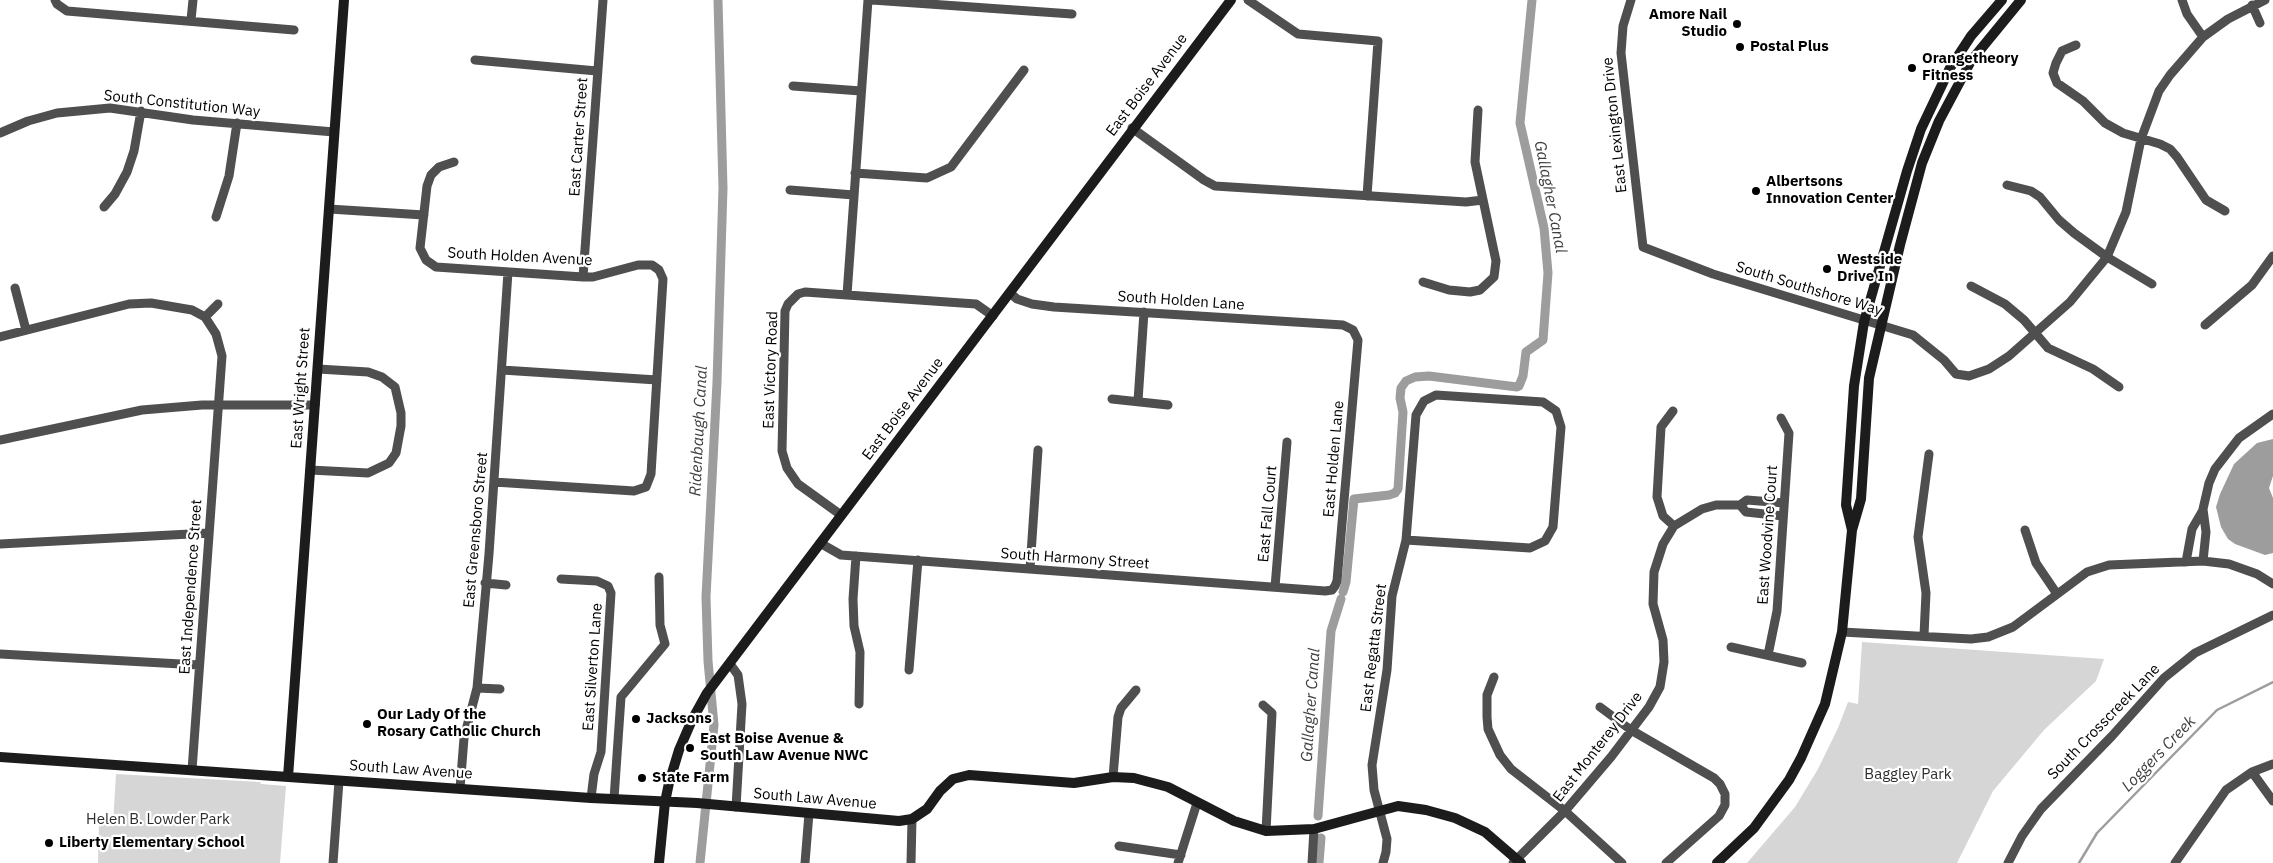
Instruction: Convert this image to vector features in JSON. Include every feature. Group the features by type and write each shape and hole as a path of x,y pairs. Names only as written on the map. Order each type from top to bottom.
{"street":[{"path":"191,20 193,0"},
{"name":"East Wright Street","path":"288,777 344,0"},
{"name":"East Carter Street","path":"583,277 602,0"},
{"path":"868,0 846,295 976,304 992,316"},
{"path":"872,0 1072,14"},
{"name":"East Boise Avenue","path":"659,863 665,802 679,750 692,720 707,694 1010,293 1132,128 1231,0"},
{"path":"1248,0 1298,34 1378,41 1367,196"},
{"name":"East Lexington Drive","path":"1631,0 1623,26 1621,53 1643,247"},
{"path":"1852,530 1846,505 1854,386 1864,322 1921,129 1950,68 1970,36 2002,0"},
{"path":"1717,863 1754,828 1789,780 1825,704 1842,632 1852,530 1861,499 1870,378 1880,326 1922,163 1938,121 1971,61 2021,0"},
{"path":"2182,0 2187,14 2203,37"},
{"path":"2033,333 2070,302 2107,257 2126,212 2141,139 2159,92 2170,75 2203,37 2252,5 2265,0"},
{"path":"56,2 67,11 294,30"},
{"path":"2252,5 2260,23"},
{"path":"2076,45 2062,51 2056,62 2053,73 2057,84 2083,101 2105,123 2123,134 2170,149 2177,156 2206,200 2225,211"},
{"path":"475,60 598,70"},
{"path":"855,174 927,178 951,167 1024,70"},
{"path":"794,86 861,91"},
{"name":"South Constitution Way","path":"0,134 28,121 57,113 110,108 193,120 334,132"},
{"path":"1423,282 1449,290 1470,292 1480,290 1494,277 1496,261 1475,157 1478,110"},
{"path":"104,207 115,194 127,172 134,151 141,111"},
{"path":"216,216 229,176 237,123"},
{"path":"1132,128 1215,186 1466,202 1483,200"},
{"name":"South Holden Avenue","path":"454,162 439,167 431,175 420,248 426,260 436,267 583,277 593,277 638,265 652,266 659,270 663,279 656,380"},
{"path":"2007,185 2031,191 2040,197 2059,220 2107,257 2152,284"},
{"path":"790,190 854,195"},
{"path":"329,208 424,215"},
{"name":"South Southshore Way","path":"1643,247 1714,274 1864,322 1913,335 1944,360 1956,374 1969,376 1989,369 2008,356 2033,333"},
{"path":"2205,325 2252,285 2273,256"},
{"name":"East Greensboro Street","path":"460,789 464,738 477,688 494,482 508,272"},
{"path":"1971,286 2005,304 2024,320 2033,333 2048,348 2092,369 2119,387"},
{"path":"15,288 26,330"},
{"name":"East Victory Road","path":"841,515 798,484 787,468 782,452 785,330 788,304 798,294 805,292 846,295"},
{"name":"South Holden Lane","path":"1010,293 1016,299 1032,304 1343,324 1353,330"},
{"path":"0,337 129,304 151,303 178,306 192,310 205,317 218,304"},
{"path":"1138,402 1144,312"},
{"name":"East Independence Street","path":"192,770 222,356 216,334 205,317"},
{"name":"East Holden Lane","path":"1332,590 1337,581 1358,340 1353,330"},
{"path":"310,470 368,473 389,462 396,453 401,426 401,413 395,387 382,377 368,372 318,370"},
{"path":"494,482 634,491 646,487 651,474 656,380 502,370"},
{"name":"East Regatta Street","path":"1383,863 1387,839 1372,777 1372,755 1387,670 1392,596 1406,540 1416,415 1424,401 1436,395 1544,402 1556,411 1561,427 1553,527 1545,541 1530,548 1406,540"},
{"path":"1112,398 1168,405"},
{"path":"0,440 142,410 218,406 315,405"},
{"path":"1672,411 1661,426 1657,497 1663,516 1674,526"},
{"path":"2186,562 2192,530 2203,509 2209,483 2224,455 2239,438 2273,415"},
{"name":"East Woodvine Court","path":"1768,655 1777,611 1789,433 1781,418"},
{"name":"East Fall Court","path":"1275,587 1287,442"},
{"path":"1030,569 1038,450"},
{"path":"1924,635 1926,593 1918,537 1929,454"},
{"name":"East Monterey Drive","path":"1517,862 1565,811 1631,730 1649,707 1660,686 1664,662 1663,640 1653,604 1654,572 1663,544 1674,526 1702,509 1716,505 1740,505 1747,500 1784,503"},
{"name":"East Monterey Drive","path":"1740,505 1746,512 1783,516"},
{"path":"2203,509 2205,539 2203,561"},
{"path":"2026,530 2036,563 2057,594"},
{"path":"0,544 209,533"},
{"path":"2190,537 2205,539"},
{"name":"South Harmony Street","path":"820,543 841,555 1332,590"},
{"path":"856,556 853,599 854,626 860,652 858,704"},
{"path":"909,670 918,560"},
{"path":"1842,632 1971,639 1988,637 2013,627 2087,572 2109,565 2203,561 2229,564 2244,568 2273,584"},
{"path":"614,799 621,697 665,644 660,626 659,576"},
{"name":"East Silverton Lane","path":"561,579 597,581 608,586 611,593 601,752 594,774 591,798"},
{"path":"486,583 506,585"},
{"name":"South Crosscreek Lane","path":"2008,863 2022,836 2041,809 2112,736 2164,678 2195,653 2273,615"},
{"path":"1732,646 1802,664"},
{"path":"0,654 200,665"},
{"path":"730,664 738,675 742,704 736,807"},
{"path":"1494,677 1487,695 1488,729 1493,742 1511,769 1565,811 1622,863"},
{"path":"477,688 500,689"},
{"path":"1114,777 1118,717 1121,708 1136,690"},
{"path":"1263,705 1272,713 1266,831"},
{"path":"1600,708 1631,730 1714,778 1720,784 1725,794 1725,805 1719,816 1666,863"},
{"name":"South Law Avenue","path":"0,757 591,798 714,804 899,821 912,819"},
{"path":"2175,863 2226,790 2252,772 2273,764"},
{"path":"2252,772 2273,801"},
{"path":"911,863 912,819 927,809 940,791 953,779 969,775 1074,782 1114,777 1152,781 1168,786 1234,821 1266,831 1314,829 1379,810 1398,806 1412,807 1455,818 1485,832 1517,862"},
{"path":"333,863 339,781"},
{"path":"1119,846 1179,859 1198,802"},
{"path":"805,863 810,813"},
{"path":"1312,863 1314,829"}],"green space":[{"name":"Baggley Park","path":"1862,642 2104,659 2096,681 2044,730 1993,791 1957,863 1747,863 1795,807 1818,769 1848,702 1858,704"},
{"name":"Helen B. Lowder Park","path":"116,774 260,782 261,784 286,786 280,863 98,863 99,823 113,824"}],"shaded area":[{"path":"2273,439 2273,476 2269,488 2273,498 2273,553 2265,555 2235,544 2228,539 2221,527 2216,507 2234,464 2257,443"}],"waterway":[{"name":"Ridenbaugh Canal","path":"700,863 714,725 708,661 706,597 717,382 723,188 718,0"},
{"name":"Gallagher Canal","path":"1343,592 1346,582 1354,499 1389,495 1395,493 1398,489 1403,412 1400,398 1401,388 1406,381 1415,377 1429,376 1517,387 1523,376 1526,352 1543,340 1548,273 1544,228 1520,123 1532,0"},
{"name":"Gallagher Canal","path":"1318,816 1331,631 1341,599"},
{"name":"Loggers Creek","path":"2079,863 2097,833 2217,710 2273,682"},
{"name":"Gallagher Canal","path":"1319,863 1321,838"}],"place":[{"name":"Amore Nail Studio","path":"1737,24"},
{"name":"Postal Plus","path":"1740,47"},
{"name":"Orangetheory Fitness","path":"1912,68"},
{"name":"Albertsons Innovation Center","path":"1756,191"},
{"name":"Westside Drive In","path":"1827,269"},
{"name":"Jacksons","path":"636,719"},
{"name":"Our Lady Of the Rosary Catholic Church","path":"367,724"},
{"name":"East Boise Avenue & South Law Avenue NWC","path":"690,748"},
{"name":"State Farm","path":"642,778"},
{"name":"Liberty Elementary School","path":"49,843"}]}
